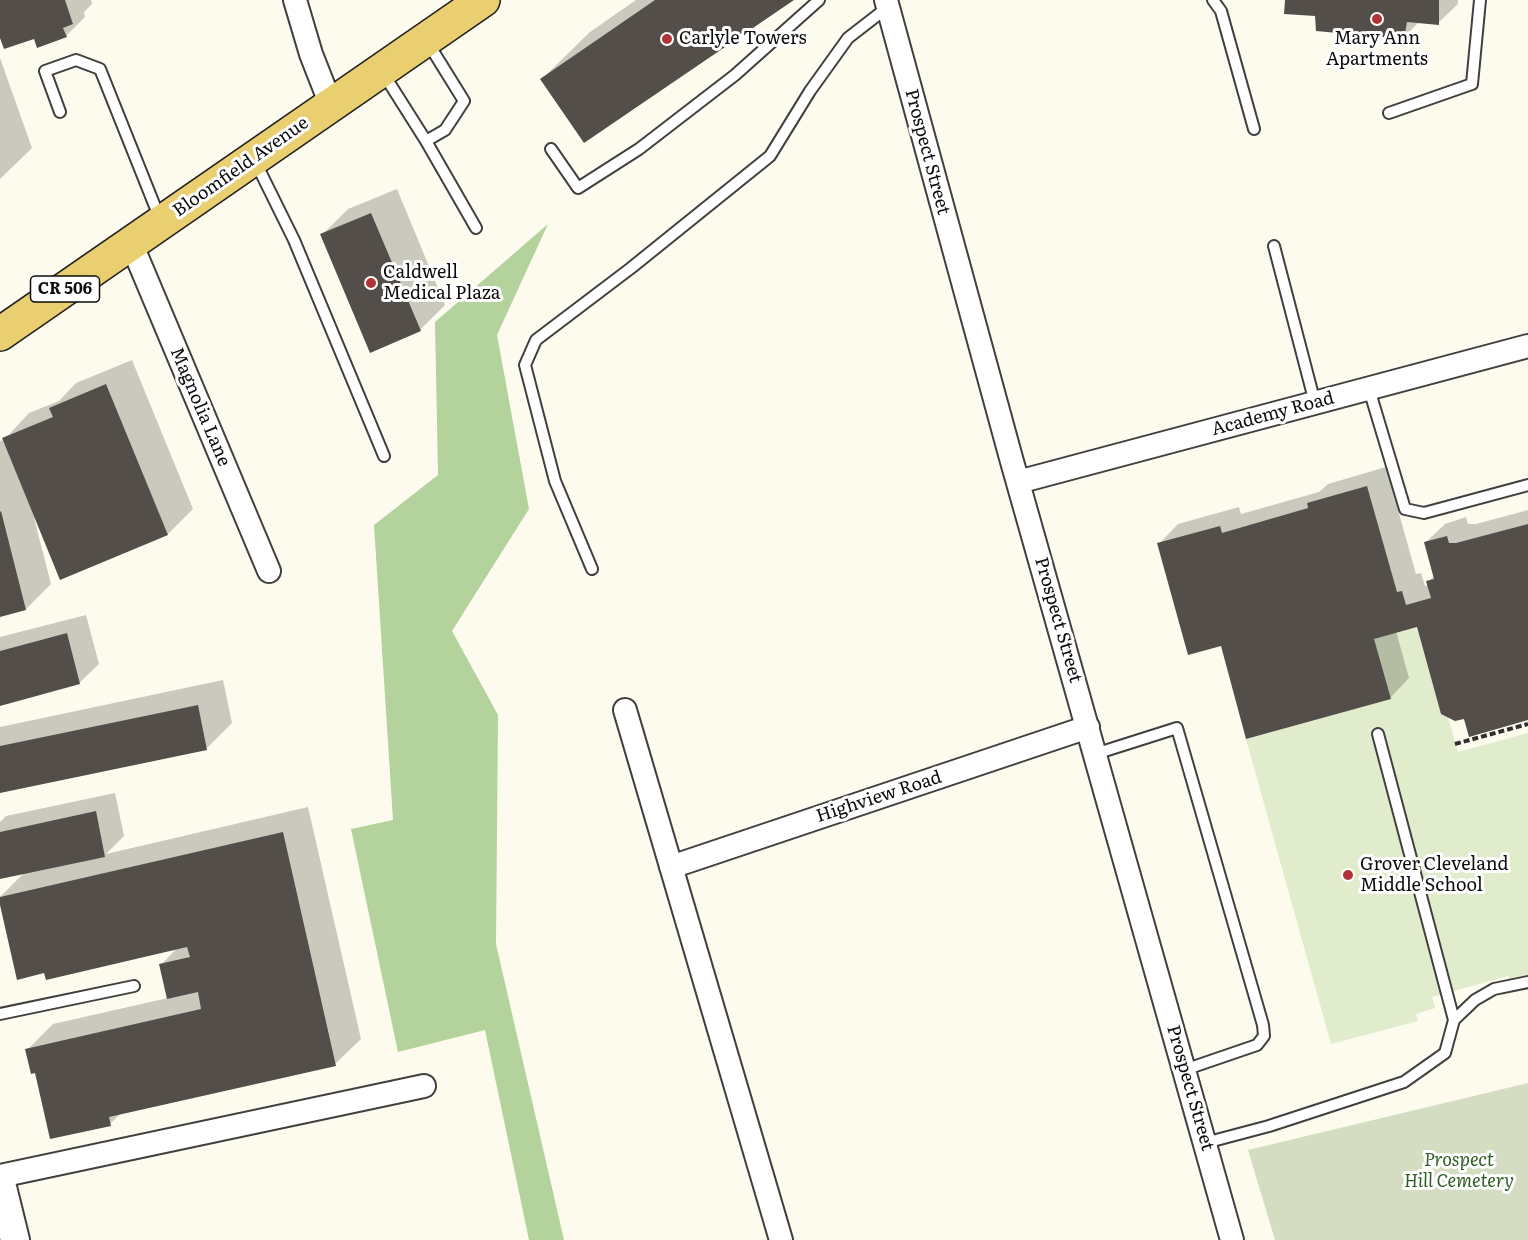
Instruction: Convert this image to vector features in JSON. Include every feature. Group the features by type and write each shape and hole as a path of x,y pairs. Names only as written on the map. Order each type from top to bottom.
{"main road":[{"name":"Bloomfield Avenue","path":"0,334 483,0"}],"street":[{"path":"296,0 311,54 331,105"},
{"name":"Prospect Street","path":"887,4 1018,482 1232,1240"},
{"name":"Magnolia Lane","path":"131,243 269,571"},
{"name":"Academy Road","path":"1018,482 1528,346"},
{"path":"625,710 781,1240"},
{"name":"Highview Road","path":"671,867 1088,728"},
{"path":"15,1240 0,1178 424,1086"}],"lane":[{"path":"550,149 578,188 639,149 735,75 819,0"},
{"path":"1214,0 1221,10 1254,129"},
{"path":"1389,113 1472,84 1480,0"},
{"path":"592,569 555,481 525,365 536,340 631,268 770,156 810,91 848,38 887,4"},
{"path":"426,40 464,101 445,130 426,141"},
{"path":"60,112 45,71 76,60 100,69 161,222"},
{"path":"381,70 426,141 476,228"},
{"path":"254,158 294,240 384,456"},
{"path":"1274,246 1315,403"},
{"path":"1368,389 1405,509 1414,513 1424,513 1528,485"},
{"path":"1095,754 1177,728 1263,1025 1264,1036 1257,1045 1184,1070"},
{"path":"1205,1143 1269,1126 1404,1082 1445,1053 1454,1020 1378,734"},
{"path":"1454,1020 1475,1000 1494,989 1528,982"},
{"path":"0,1014 134,987"}],"path":[{"path":"1455,744 1528,724"}],"green space":[{"path":"548,224 497,335 529,509 452,631 498,715 496,944 564,1240 529,1240 485,1030 398,1052 351,829 393,820 374,525 438,475 435,322"},
{"path":"1417,627 1441,714 1448,717 1458,752 1528,733 1528,976 1510,981 1508,976 1432,997 1435,1008 1416,1014 1418,1021 1331,1044 1246,739 1390,699 1374,639"},
{"name":"Prospect Hill Cemetery","path":"1528,1083 1528,1240 1275,1240 1248,1150"}],"building":[{"path":"0,0 65,0 73,24 63,28 67,37 37,48 34,39 4,49 0,38"},
{"name":"Carlyle Towers","path":"655,0 794,0 584,143 540,79"},
{"name":"Mary Ann Apartments","path":"1285,0 1439,0 1439,25 1407,22 1404,39 1316,31 1315,16 1284,14"},
{"name":"Caldwell Medical Plaza","path":"371,213 421,331 370,353 320,234"},
{"path":"106,384 168,535 60,580 2,438 53,417 49,408"},
{"path":"1367,486 1397,592 1402,591 1406,605 1431,598 1426,581 1434,579 1424,542 1447,536 1449,543 1456,543 1528,524 1528,720 1469,737 1464,719 1455,721 1441,714 1417,627 1374,639 1391,699 1246,739 1221,646 1188,655 1157,543 1220,526 1222,533 1308,508 1307,503"},
{"path":"0,512 26,610 0,617"},
{"path":"67,633 80,684 0,706 0,651"},
{"path":"198,705 207,750 0,793 0,746"},
{"path":"96,811 105,857 0,879 0,832"},
{"path":"283,832 336,1066 109,1117 111,1126 50,1139 35,1073 31,1074 25,1049 201,1009 198,992 167,999 159,964 190,957 187,947 46,980 44,973 17,980 0,897"}],"place":[{"name":"Mary Ann Apartments","path":"1377,19"},
{"name":"Carlyle Towers","path":"667,39"},
{"name":"Caldwell Medical Plaza","path":"371,283"},
{"name":"Grover Cleveland Middle School","path":"1348,875"}]}
